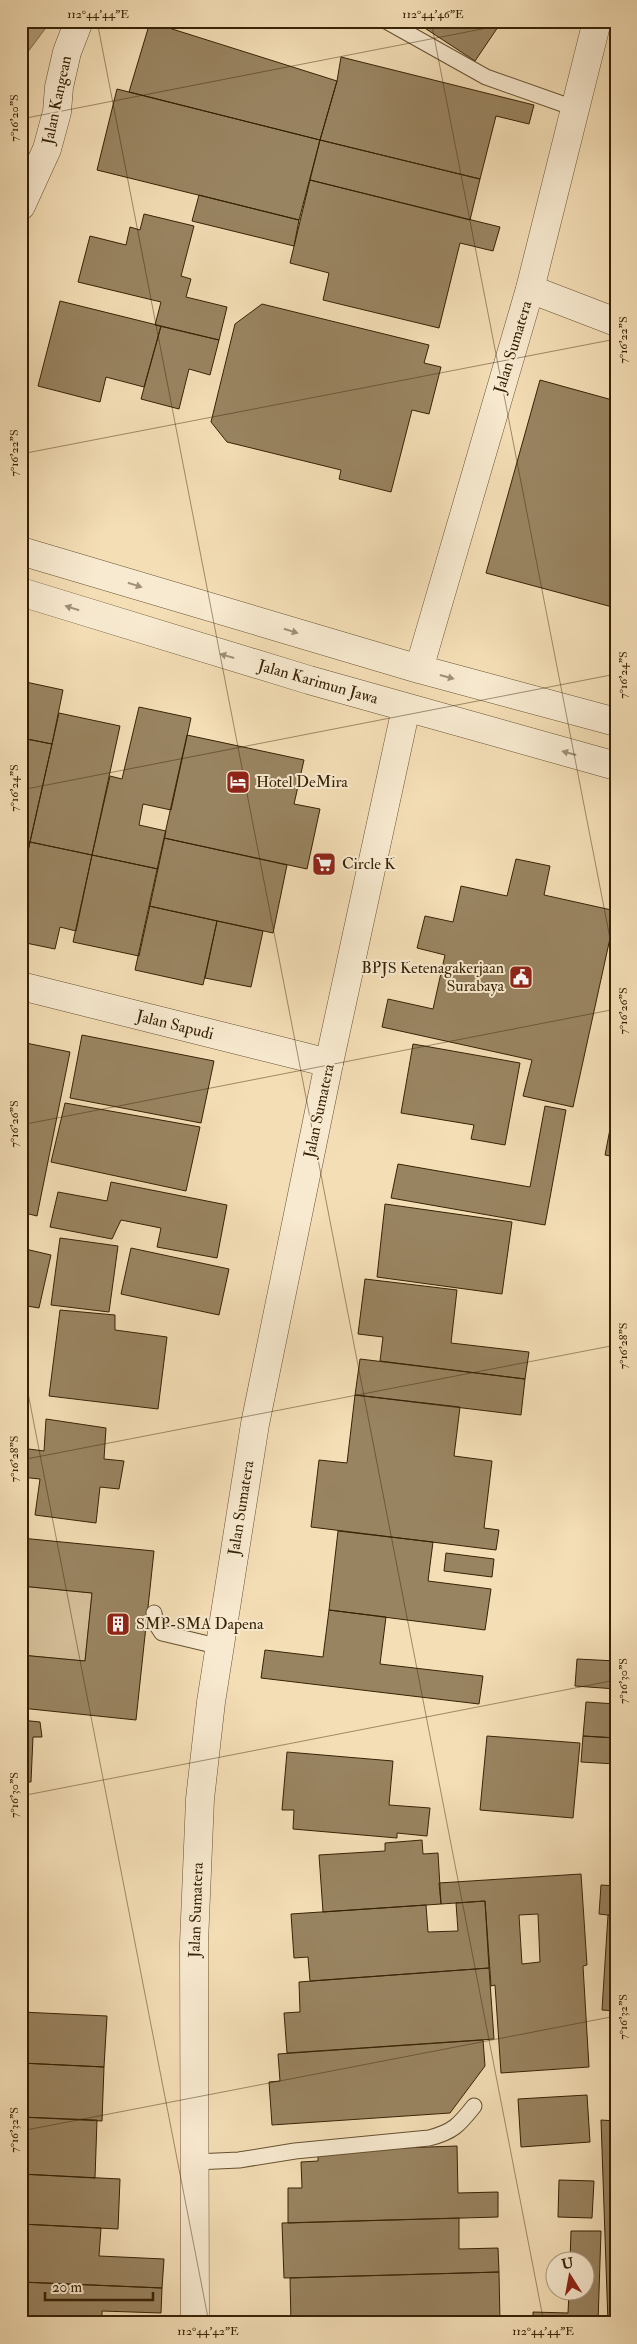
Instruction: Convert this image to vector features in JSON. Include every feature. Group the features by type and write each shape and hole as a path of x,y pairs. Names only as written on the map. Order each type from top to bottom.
{"street":[{"name":"Jalan Kangean","path":"21,206 47,149 57,112 59,87 67,52 79,21"},
{"name":"Jalan Sumatera","path":"419,669 530,289 597,21"},
{"path":"530,289 616,322"},
{"path":"21,551 419,669 616,722"},
{"name":"Jalan Karimun Jawa","path":"21,592 148,632 406,708 616,766"},
{"name":"Jalan Sumatera","path":"195,2323 194,1943 200,1799 211,1702 255,1424 329,1063 406,708"},
{"name":"Jalan Sapudi","path":"21,986 329,1063"}],"lane":[{"path":"386,21 486,77 574,108"},
{"path":"154,1613 156,1624 162,1633 221,1647"},
{"path":"195,2162 239,2160 295,2151 429,2138 445,2134 457,2127 474,2106"}],"shaded area":[{"path":"21,21 51,21 21,61"},
{"path":"21,1586 92,1593 85,1661 21,1655"}],"building":[{"path":"414,21 489,21 498,27 475,61"},
{"path":"150,22 337,81 320,140 129,92"},
{"path":"341,57 534,105 529,124 496,116 480,179 320,140 337,81"},
{"path":"117,89 320,140 299,220 97,170"},
{"path":"320,140 480,179 470,220 310,180"},
{"path":"310,180 500,227 493,251 460,243 439,328 323,300 329,273 290,263"},
{"path":"199,195 299,220 294,246 192,221"},
{"path":"144,214 194,226 181,276 191,279 186,297 227,307 219,340 155,325 161,302 78,282 90,236 126,245 130,227 140,230"},
{"path":"60,301 161,326 144,387 106,377 100,402 38,386"},
{"path":"262,304 429,345 424,363 441,367 429,414 412,410 391,492 339,479 341,470 227,442 211,422 235,324"},
{"path":"161,326 219,340 210,375 189,369 179,409 141,399"},
{"path":"540,380 616,401 616,608 486,573"},
{"path":"21,681 63,690 52,744 21,738"},
{"path":"139,707 191,718 171,810 143,804 139,825 166,831 158,869 92,855 110,776 122,779"},
{"path":"59,713 120,726 92,855 30,842"},
{"name":"Hotel DeMira","path":"187,735 304,760 294,804 320,809 307,869 164,838"},
{"path":"22,738 52,744 30,842 21,840"},
{"path":"164,838 287,865 273,933 149,906"},
{"path":"21,840 30,842 21,884"},
{"path":"30,842 92,855 76,931 60,927 55,949 21,942 21,884"},
{"path":"92,855 158,869 139,956 73,942"},
{"name":"BPJS Ketenagakerjaan Surabaya","path":"516,859 550,866 544,895 616,911 573,1107 523,1096 532,1060 382,1027 388,999 433,1009 445,955 417,948 425,916 453,922 461,886 507,896"},
{"path":"149,906 217,921 203,985 135,970"},
{"path":"217,921 263,931 251,987 205,978"},
{"path":"82,1035 214,1061 201,1123 70,1098"},
{"path":"21,1042 70,1052 37,1216 21,1212"},
{"path":"413,1044 520,1063 505,1145 471,1139 474,1125 401,1113"},
{"path":"616,1098 616,1157 605,1155"},
{"path":"65,1103 200,1127 186,1191 51,1162"},
{"path":"545,1106 566,1110 545,1225 391,1198 398,1164 530,1187"},
{"path":"111,1182 227,1205 217,1258 157,1247 161,1228 121,1220 112,1239 50,1227 58,1192 107,1201"},
{"path":"385,1204 512,1222 502,1294 377,1277"},
{"path":"60,1238 118,1246 109,1312 51,1305"},
{"path":"21,1248 51,1255 39,1308 21,1305"},
{"path":"131,1248 229,1269 219,1315 121,1294"},
{"path":"365,1279 457,1290 451,1343 529,1352 525,1379 380,1361 383,1337 358,1334"},
{"path":"60,1310 115,1315 115,1330 167,1337 158,1409 49,1396"},
{"path":"360,1359 525,1379 521,1415 355,1395"},
{"path":"355,1395 460,1407 454,1456 492,1461 484,1528 499,1530 496,1550 311,1527 319,1460 347,1463"},
{"path":"46,1419 106,1428 104,1459 124,1461 119,1489 100,1487 96,1523 35,1515 40,1479 21,1477 21,1448 44,1451"},
{"path":"338,1531 433,1542 428,1581 491,1589 485,1630 329,1610"},
{"name":"SMP-SMA Dapena","path":"21,1538 154,1551 136,1720 21,1708 21,1655 85,1661 92,1593 21,1586"},
{"path":"446,1553 494,1559 492,1577 444,1571"},
{"path":"329,1610 386,1617 380,1664 483,1676 479,1704 261,1678 265,1650 323,1657"},
{"path":"577,1659 616,1661 616,1689 575,1686"},
{"path":"586,1702 616,1704 616,1738 583,1736"},
{"path":"21,1720 40,1722 42,1737 33,1737 31,1782 23,1782 21,1823"},
{"path":"487,1736 580,1743 573,1818 480,1810"},
{"path":"583,1736 616,1738 616,1764 581,1762"},
{"path":"287,1752 393,1761 389,1805 430,1808 427,1836 397,1833 397,1838 293,1829 294,1810 282,1810"},
{"path":"422,1840 423,1854 438,1853 441,1904 323,1912 319,1855 385,1851 385,1843"},
{"path":"581,1874 587,1965 583,1966 589,2067 501,2073 495,1985 491,1986 485,1901 441,1904 439,1883","holes":["538,1914 540,1962 522,1964 519,1915"]},
{"path":"601,1885 616,1886 616,1916 599,1914"},
{"path":"485,1901 489,1968 310,1981 308,1957 294,1958 291,1914 426,1905 428,1932 458,1931 456,1903"},
{"path":"608,1915 616,1916 616,2011 602,2010"},
{"path":"489,1968 494,2039 287,2053 284,2013 300,2012 299,1982"},
{"path":"21,2012 107,2016 104,2067 21,2063"},
{"path":"483,2040 485,2066 450,2113 272,2125 269,2082 280,2081 278,2054"},
{"path":"21,2063 104,2067 102,2121 21,2117"},
{"path":"587,2095 590,2142 521,2147 518,2099"},
{"path":"21,2117 97,2120 95,2178 21,2174"},
{"path":"601,2120 616,2121 616,2323 608,2323"},
{"path":"457,2146 458,2193 498,2192 498,2217 288,2223 288,2188 302,2188 301,2162 318,2161 318,2151"},
{"path":"21,2174 120,2179 118,2229 21,2224"},
{"path":"559,2180 594,2181 592,2218 558,2217"},
{"path":"459,2218 459,2249 498,2248 499,2272 284,2278 282,2223"},
{"path":"21,2224 101,2228 99,2256 164,2259 162,2288 21,2282"},
{"path":"571,2231 601,2231 598,2323 533,2323 533,2312 568,2313 569,2302 594,2302 594,2252 570,2252"},
{"path":"499,2272 500,2323 291,2323 290,2278"},
{"path":"21,2282 162,2288 161,2313 102,2311 102,2323 21,2323"}],"place":[{"name":"Hotel DeMira","path":"238,782"},
{"name":"Circle K","path":"324,864"},
{"name":"BPJS Ketenagakerjaan Surabaya","path":"521,977"},
{"name":"SMP-SMA Dapena","path":"118,1624"}]}
